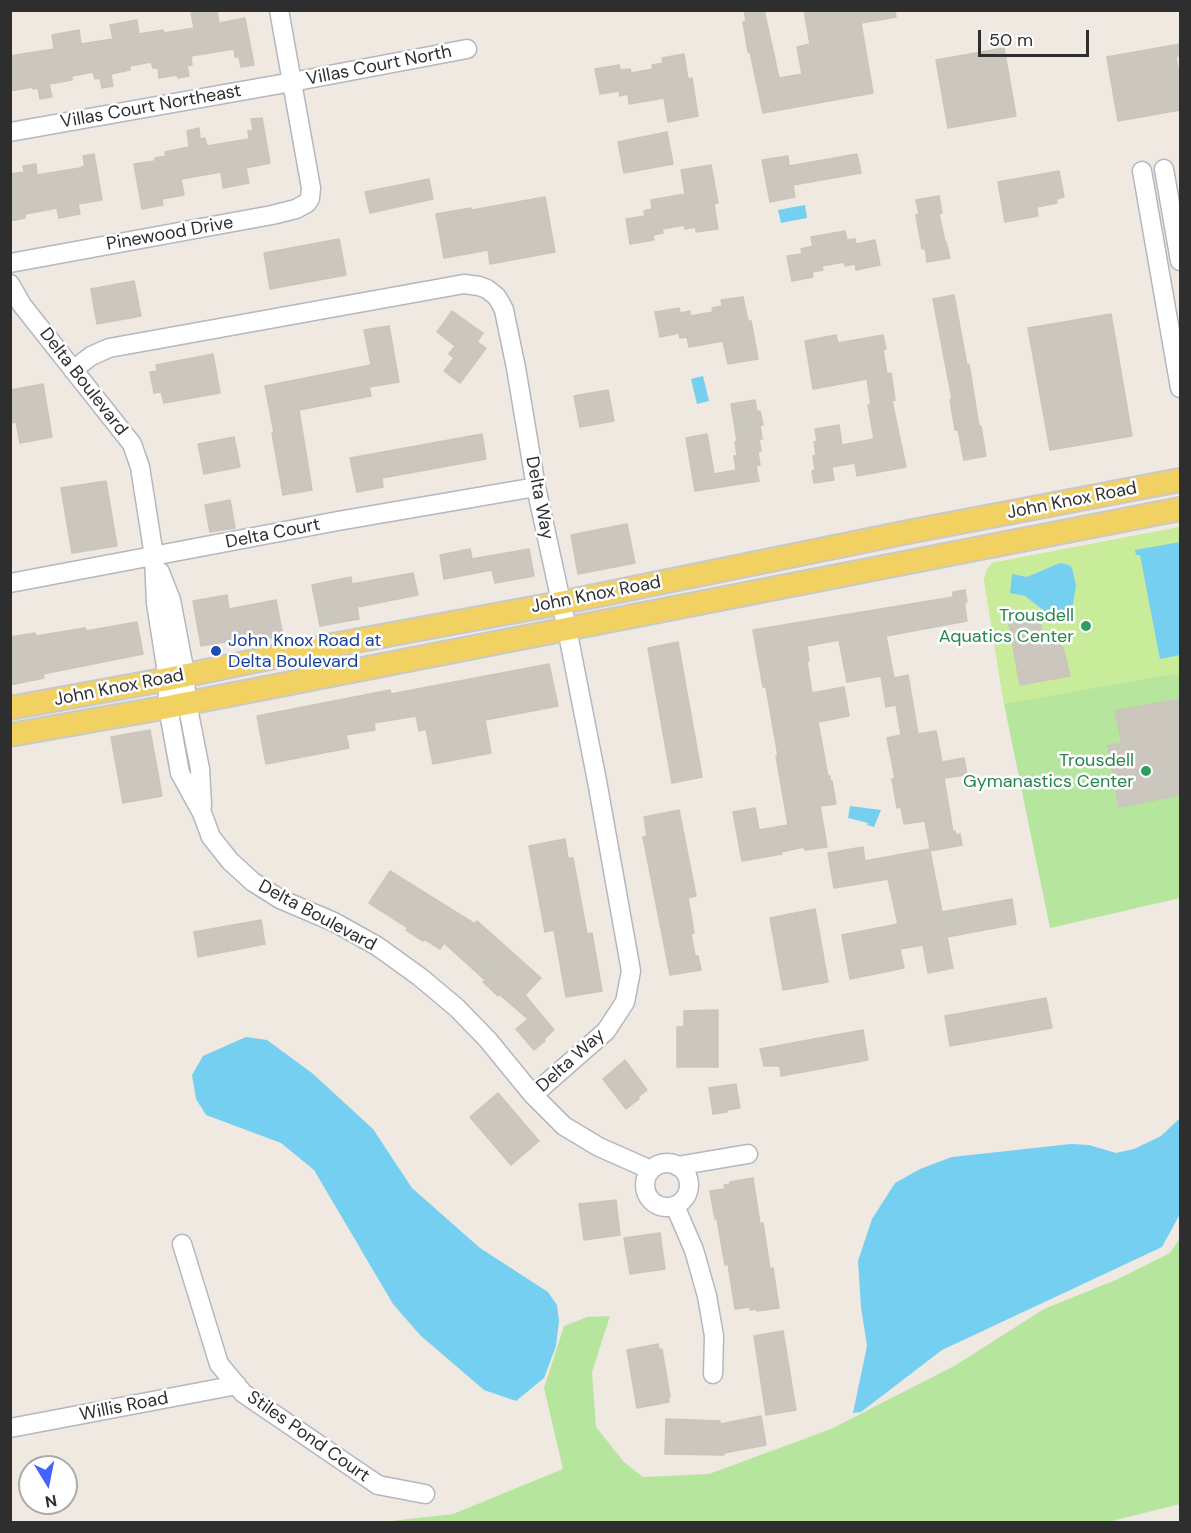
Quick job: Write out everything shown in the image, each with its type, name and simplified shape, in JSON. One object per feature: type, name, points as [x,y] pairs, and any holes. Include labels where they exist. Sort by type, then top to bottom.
[{"type":"main road","name":"John Knox Road","points":[[10,708],[560,603],[1180,480]]},
{"type":"main road","name":"John Knox Road","points":[[10,735],[177,705],[1180,509]]},
{"type":"main road","points":[[952,524],[958,552]]},
{"type":"street","points":[[279,10],[292,82]]},
{"type":"street","name":"Villas Court North","points":[[292,82],[467,49]]},
{"type":"street","name":"Villas Court Northeast","points":[[10,132],[292,82]]},
{"type":"street","name":"Pinewood Drive","points":[[10,263],[272,215],[296,209],[307,203],[310,198],[310,183],[292,82]]},
{"type":"street","points":[[1164,169],[1180,261]]},
{"type":"street","points":[[1142,171],[1180,388]]},
{"type":"street","name":"Delta Boulevard","points":[[10,284],[22,305],[132,444],[140,469],[154,556],[171,600],[180,772],[202,813],[211,837],[230,861],[253,882],[280,899],[334,922],[377,946],[420,977],[457,1008],[488,1040],[533,1095],[564,1126],[599,1147],[651,1170]]},
{"type":"street","name":"Delta Way","points":[[73,370],[91,356],[109,348],[464,284],[479,286],[496,296],[504,310],[516,368],[536,487],[597,781],[631,971],[625,1002],[606,1031],[533,1095]]},
{"type":"street","name":"Delta Court","points":[[10,583],[350,519],[536,487]]},
{"type":"street","points":[[676,1166],[748,1154]]},
{"type":"street","points":[[668,1163],[676,1166],[683,1169],[688,1178],[687,1194],[683,1201],[675,1206],[662,1207],[651,1201],[647,1195],[645,1181],[651,1170],[660,1164],[668,1163]]},
{"type":"street","points":[[675,1206],[694,1250],[707,1296],[714,1336],[713,1374]]},
{"type":"street","name":"Stiles Pond Court","points":[[182,1244],[219,1364],[243,1393],[378,1485],[425,1494]]},
{"type":"street","name":"Willis Road","points":[[10,1428],[237,1385]]},
{"type":"green space","points":[[1180,527],[1180,898],[1050,928],[1004,704],[984,579],[992,563]]},
{"type":"green space","name":"Trousdell Aquatics Center","points":[[1180,527],[1180,673],[1004,704],[984,579],[992,563]]},
{"type":"green space","points":[[1180,1238],[1180,1504],[1108,1522],[382,1522],[453,1514],[563,1469],[544,1388],[564,1326],[587,1317],[610,1316],[592,1372],[596,1427],[624,1462],[643,1477],[709,1474],[831,1429],[956,1365],[1044,1309],[1118,1279],[1170,1253]]},
{"type":"water","points":[[805,205],[807,218],[781,223],[778,210]]},
{"type":"water","points":[[703,376],[709,401],[697,404],[691,379]]},
{"type":"water","points":[[1180,542],[1180,655],[1160,659],[1140,555],[1136,555],[1135,550]]},
{"type":"water","points":[[1060,563],[1072,568],[1076,585],[1071,610],[1063,618],[1056,620],[1025,596],[1010,593],[1012,574],[1027,577]]},
{"type":"water","points":[[850,806],[881,810],[874,827],[867,825],[868,823],[848,818]]},
{"type":"water","points":[[246,1037],[267,1040],[312,1073],[373,1129],[412,1188],[480,1248],[548,1292],[557,1305],[559,1321],[556,1346],[544,1378],[516,1401],[484,1390],[420,1335],[393,1304],[314,1170],[281,1143],[206,1115],[196,1099],[192,1075],[203,1056]]},
{"type":"water","points":[[1180,1118],[1180,1214],[1162,1247],[942,1350],[861,1412],[853,1413],[867,1346],[861,1307],[858,1261],[872,1219],[895,1183],[920,1169],[952,1157],[1071,1144],[1089,1145],[1116,1153],[1134,1149],[1161,1136]]},
{"type":"building","points":[[217,10],[219,23],[245,18],[254,65],[241,67],[239,57],[235,57],[234,49],[191,56],[192,65],[187,66],[189,76],[159,78],[158,68],[153,68],[151,62],[130,66],[130,70],[111,74],[113,86],[102,88],[100,78],[95,79],[93,72],[72,76],[72,80],[49,84],[52,97],[40,99],[38,88],[33,89],[33,87],[10,91],[10,56],[54,49],[52,35],[79,30],[81,44],[113,39],[110,25],[137,20],[139,34],[194,28],[191,12]]},
{"type":"building","points":[[744,10],[764,10],[779,78],[802,74],[797,47],[810,44],[804,10],[895,10],[896,17],[861,23],[873,93],[763,113],[750,52],[748,52],[743,22],[746,21]]},
{"type":"building","points":[[1180,44],[1180,56],[1176,56],[1180,81],[1180,110],[1118,121],[1107,57]]},
{"type":"building","points":[[1004,48],[1016,116],[948,128],[936,60]]},
{"type":"building","points":[[684,54],[688,79],[692,78],[698,116],[668,122],[664,98],[629,104],[628,94],[620,96],[619,91],[600,94],[595,69],[619,65],[620,70],[630,69],[631,73],[653,69],[652,65],[663,63],[662,58]]},
{"type":"building","points":[[262,118],[270,163],[246,168],[249,183],[223,188],[221,172],[181,179],[184,195],[162,199],[163,205],[142,209],[134,164],[155,161],[155,158],[166,156],[165,152],[189,147],[187,131],[199,128],[200,139],[205,138],[207,146],[249,139],[248,131],[253,130],[251,119]]},
{"type":"building","points":[[667,132],[673,164],[624,173],[618,142]]},
{"type":"building","points":[[94,154],[102,200],[78,204],[80,214],[59,218],[57,208],[25,214],[25,218],[10,221],[10,174],[24,172],[23,166],[36,164],[37,175],[80,168],[85,166],[83,156]]},
{"type":"building","points":[[857,154],[861,173],[793,185],[795,197],[770,202],[762,160],[788,156],[789,166]]},
{"type":"building","points":[[711,165],[718,203],[714,204],[718,229],[696,232],[696,227],[685,229],[684,225],[662,229],[663,233],[653,235],[654,240],[630,244],[626,219],[645,216],[644,211],[652,209],[651,200],[685,194],[681,170]]},
{"type":"building","points":[[1059,171],[1064,197],[1056,199],[1057,203],[1037,207],[1038,216],[1005,222],[998,182]]},
{"type":"building","points":[[429,179],[433,199],[370,213],[365,192]]},
{"type":"building","points":[[939,196],[942,213],[939,214],[950,258],[927,262],[925,248],[922,249],[916,215],[919,214],[916,200]]},
{"type":"building","points":[[545,197],[555,252],[490,264],[488,250],[444,258],[436,214]]},
{"type":"building","points":[[845,231],[847,240],[855,239],[856,244],[875,240],[880,265],[856,270],[855,264],[845,266],[844,262],[822,266],[823,270],[812,272],[813,277],[792,281],[787,256],[802,254],[801,249],[813,246],[811,237]]},
{"type":"building","points":[[339,239],[346,275],[270,289],[264,253]]},
{"type":"building","points":[[134,281],[141,316],[97,324],[91,289]]},
{"type":"building","points":[[954,295],[986,456],[964,460],[958,430],[955,430],[950,400],[952,399],[933,299]]},
{"type":"building","points":[[743,297],[748,321],[751,321],[758,359],[728,364],[723,341],[689,347],[687,337],[680,338],[679,333],[660,337],[655,312],[679,308],[680,313],[690,311],[690,316],[713,312],[712,308],[722,306],[721,300]]},
{"type":"building","points":[[452,311],[483,333],[477,342],[486,348],[460,383],[444,371],[454,358],[449,354],[455,346],[437,332]]},
{"type":"building","points":[[1111,314],[1132,436],[1050,450],[1028,328]]},
{"type":"building","points":[[389,326],[399,382],[369,387],[371,396],[299,410],[312,490],[283,495],[265,386],[371,365],[364,330]]},
{"type":"building","points":[[836,335],[838,343],[883,335],[887,374],[891,373],[895,400],[892,401],[906,467],[857,476],[855,463],[832,467],[834,480],[814,483],[813,456],[816,455],[814,442],[817,441],[815,429],[839,425],[842,445],[874,439],[868,405],[871,405],[867,379],[813,389],[805,341]]},
{"type":"building","points":[[213,354],[220,393],[164,403],[161,392],[154,393],[150,372],[157,371],[156,365]]},
{"type":"building","points":[[43,384],[52,437],[20,443],[16,422],[10,423],[10,390]]},
{"type":"building","points":[[608,390],[614,421],[580,427],[574,396]]},
{"type":"building","points":[[755,400],[763,425],[760,425],[762,439],[759,439],[761,451],[758,452],[760,465],[756,466],[759,481],[695,491],[686,438],[707,434],[714,474],[736,470],[734,456],[737,456],[735,442],[737,441],[731,404]]},
{"type":"building","points":[[482,434],[486,459],[382,478],[383,487],[357,492],[350,458]]},
{"type":"building","points":[[234,437],[240,467],[204,474],[198,444]]},
{"type":"building","points":[[106,481],[117,546],[72,553],[61,488]]},
{"type":"building","points":[[230,500],[235,528],[210,532],[205,505]]},
{"type":"building","points":[[627,524],[635,563],[578,574],[571,535]]},
{"type":"building","points":[[470,549],[472,559],[529,549],[534,576],[495,583],[492,570],[444,579],[440,555]]},
{"type":"building","points":[[413,573],[418,595],[357,607],[359,619],[320,626],[312,585],[351,577],[352,584]]},
{"type":"building","points":[[965,590],[967,621],[886,636],[894,678],[908,675],[918,734],[936,731],[942,762],[964,758],[967,775],[944,778],[953,832],[955,831],[956,835],[960,834],[962,845],[930,851],[942,912],[1012,899],[1016,924],[947,937],[953,968],[928,973],[923,945],[900,949],[904,968],[850,979],[842,935],[898,924],[888,879],[834,888],[828,853],[863,847],[865,861],[930,849],[925,821],[904,824],[901,807],[897,808],[892,779],[895,778],[887,738],[901,735],[896,705],[886,707],[881,676],[847,682],[839,640],[807,646],[812,693],[844,687],[849,716],[818,722],[828,777],[830,776],[830,781],[832,781],[836,804],[820,806],[827,847],[805,850],[804,847],[781,852],[782,854],[742,861],[733,812],[755,808],[759,830],[788,825],[766,687],[763,687],[753,630],[953,597],[953,592]]},
{"type":"building","points":[[227,595],[229,609],[276,600],[283,636],[243,643],[242,639],[201,646],[193,601]]},
{"type":"building","points":[[1038,614],[1042,631],[1063,647],[1070,676],[1020,685],[1008,619]]},
{"type":"building","points":[[137,622],[143,654],[43,674],[44,678],[10,685],[10,637],[35,633],[36,636],[85,628],[86,631]]},
{"type":"building","points":[[678,642],[702,777],[672,783],[648,648]]},
{"type":"building","points":[[549,664],[558,706],[485,720],[491,753],[433,764],[426,729],[419,731],[416,716],[374,723],[375,730],[346,735],[349,748],[266,764],[257,716],[390,690],[391,694]]},
{"type":"building","name":"Trousdell Gymanastics Center","points":[[1180,699],[1180,795],[1119,807],[1108,746],[1122,743],[1115,711]]},
{"type":"building","points":[[150,730],[162,796],[123,803],[111,737]]},
{"type":"building","points":[[679,810],[696,896],[688,898],[694,933],[691,934],[695,956],[698,956],[701,970],[670,975],[643,837],[647,836],[644,817]]},
{"type":"building","points":[[565,839],[568,858],[573,858],[587,934],[592,933],[602,991],[566,997],[554,930],[545,932],[529,846]]},
{"type":"building","points":[[390,871],[475,924],[477,921],[541,978],[525,995],[554,1030],[544,1039],[545,1041],[534,1050],[516,1029],[528,1019],[499,994],[498,996],[483,982],[485,980],[444,943],[440,949],[424,939],[423,941],[406,930],[408,928],[369,903]]},
{"type":"building","points":[[815,909],[828,982],[783,990],[770,918]]},
{"type":"building","points":[[261,920],[265,944],[198,957],[194,932]]},
{"type":"building","points":[[1046,998],[1052,1028],[950,1046],[945,1016]]},
{"type":"building","points":[[718,1010],[718,1067],[677,1067],[677,1027],[684,1027],[684,1011]]},
{"type":"building","points":[[863,1030],[868,1060],[781,1076],[780,1066],[764,1066],[760,1049]]},
{"type":"building","points":[[625,1060],[647,1090],[626,1109],[603,1079]]},
{"type":"building","points":[[736,1084],[740,1108],[713,1114],[709,1088]]},
{"type":"building","points":[[498,1093],[539,1141],[511,1165],[470,1117]]},
{"type":"building","points":[[753,1178],[760,1224],[763,1223],[779,1308],[757,1311],[757,1309],[750,1310],[750,1307],[735,1309],[728,1264],[725,1265],[710,1191],[725,1189],[724,1185],[730,1182]]},
{"type":"building","points":[[616,1200],[620,1235],[584,1240],[579,1204]]},
{"type":"building","points":[[660,1233],[665,1269],[630,1274],[624,1238]]},
{"type":"building","points":[[783,1331],[796,1410],[766,1415],[754,1336]]},
{"type":"building","points":[[658,1344],[659,1350],[662,1349],[669,1402],[637,1408],[627,1350]]},
{"type":"building","points":[[761,1416],[766,1445],[724,1453],[724,1455],[665,1454],[666,1419],[720,1421],[720,1424]]},
{"type":"place","name":"Trousdell Aquatics Center","points":[[1086,626]]},
{"type":"place","name":"John Knox Road at Delta Boulevard","points":[[216,651]]},
{"type":"place","name":"Trousdell Gymanastics Center","points":[[1146,771]]}]
